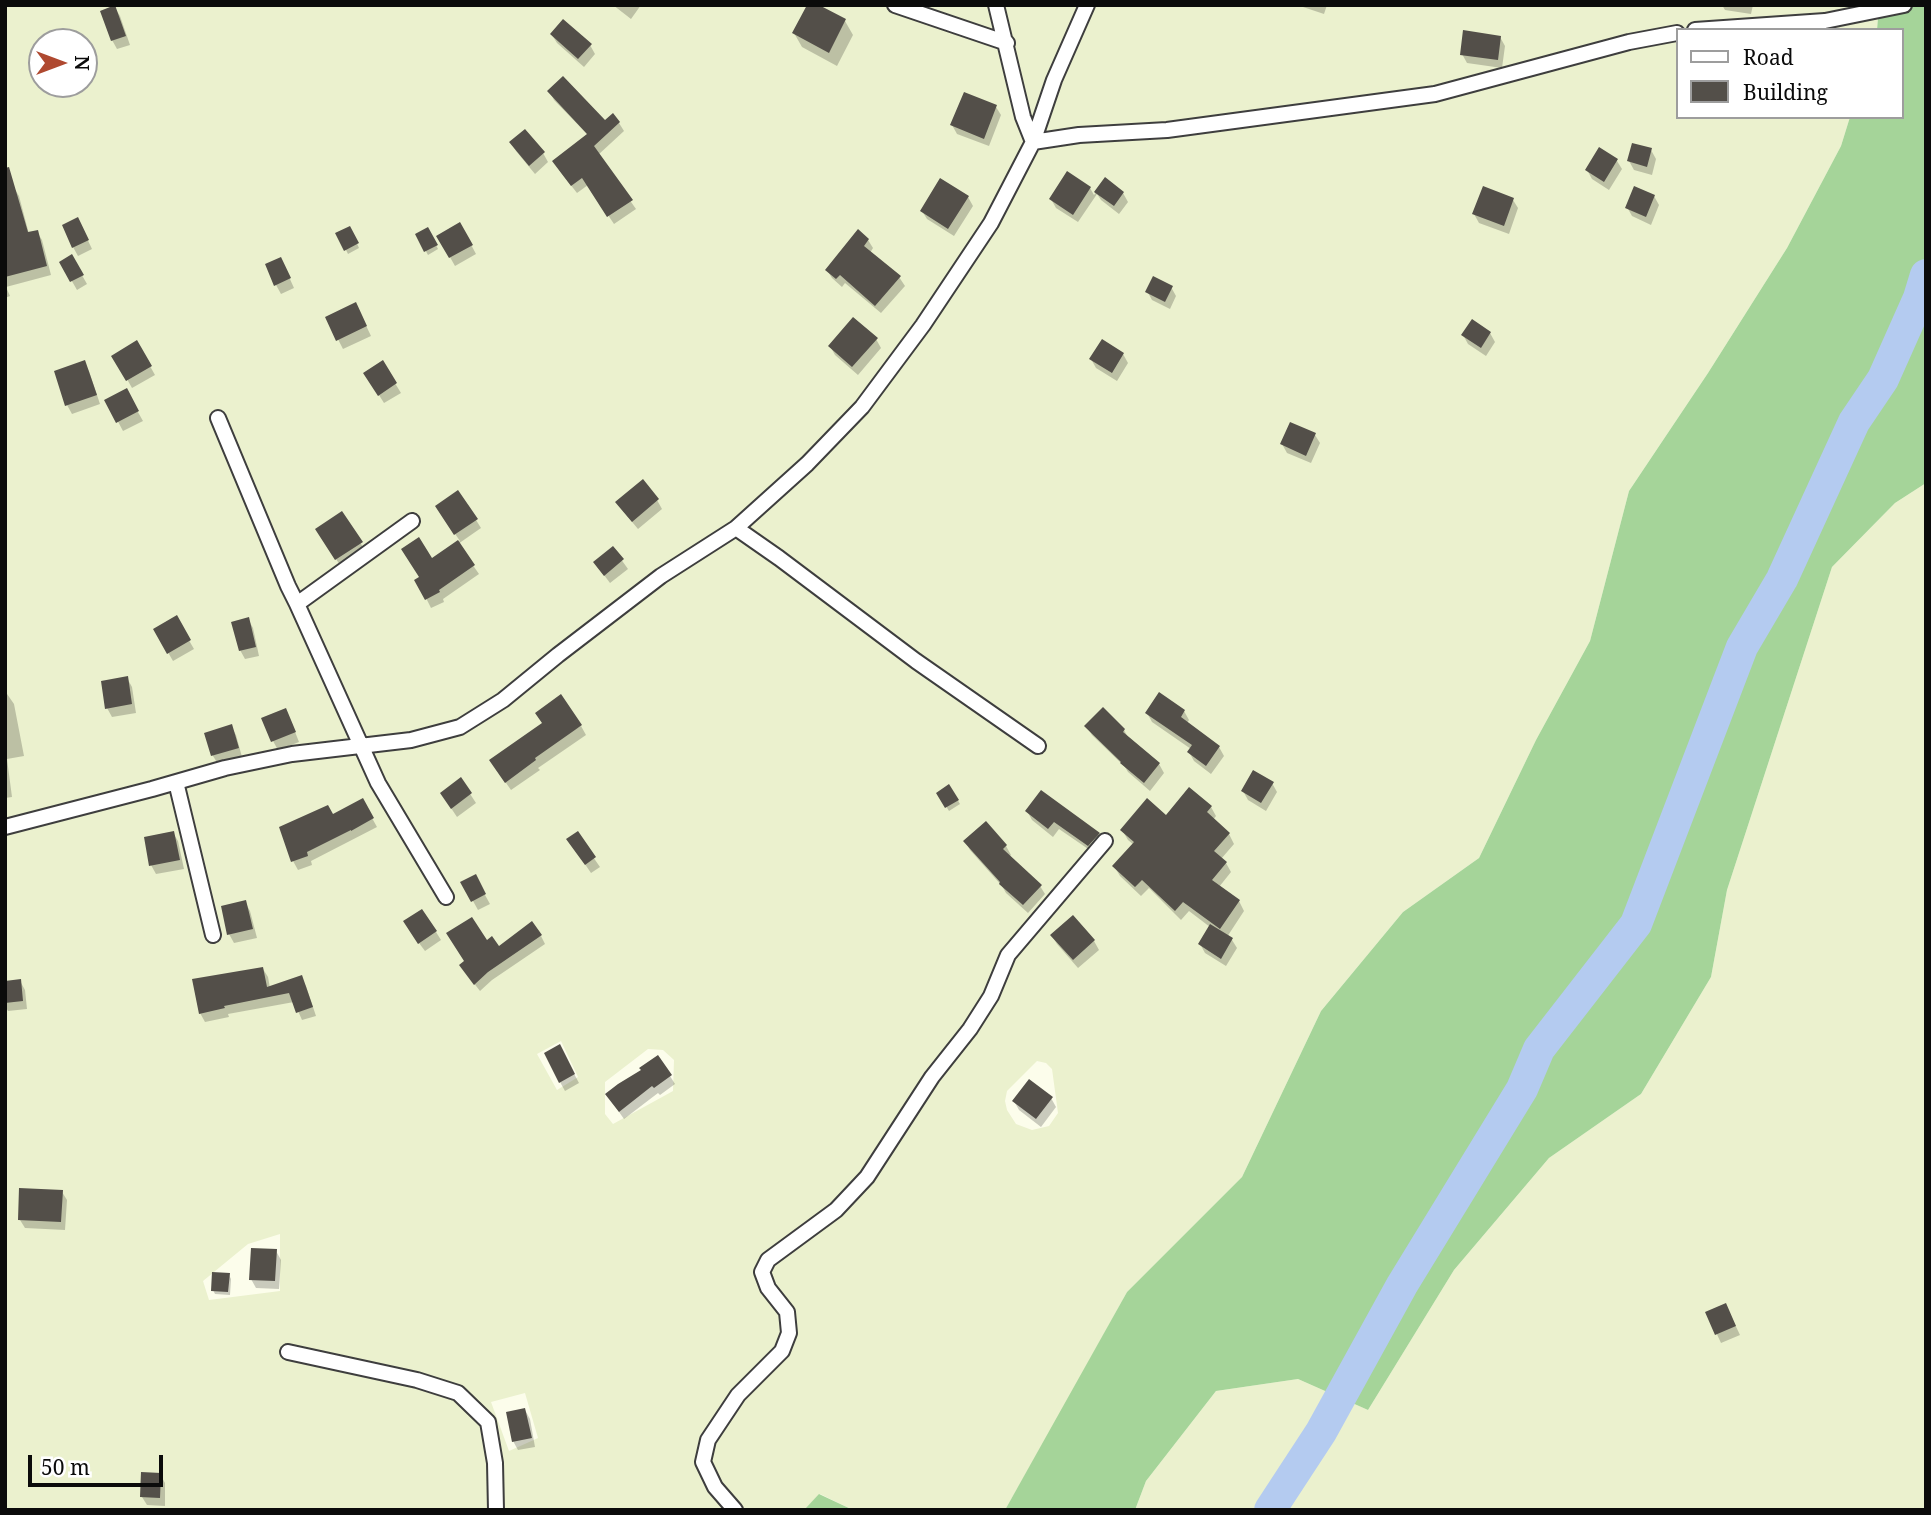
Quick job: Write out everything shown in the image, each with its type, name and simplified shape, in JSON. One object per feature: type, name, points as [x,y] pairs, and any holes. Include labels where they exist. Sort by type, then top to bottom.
[{"type":"street","points":[[895,5],[1007,43]]},
{"type":"street","points":[[996,5],[1023,117],[1033,142]]},
{"type":"street","points":[[5,827],[225,768],[292,754],[411,740],[460,727],[503,700],[661,576],[736,528],[807,464],[862,407],[923,325],[991,223],[1033,142],[1054,80],[1087,5]]},
{"type":"street","points":[[1724,28],[1825,21],[1904,5]]},
{"type":"street","points":[[1033,142],[1079,135],[1167,130],[1436,94],[1629,41],[1675,33]]},
{"type":"street","points":[[218,418],[288,586],[377,783],[446,897]]},
{"type":"street","points":[[297,604],[412,521]]},
{"type":"street","points":[[736,528],[916,661],[1038,746]]},
{"type":"street","points":[[176,782],[213,934]]},
{"type":"street","points":[[735,1510],[715,1487],[703,1462],[708,1440],[738,1395],[782,1351],[789,1332],[787,1312],[768,1288],[762,1272],[768,1260],[835,1210],[867,1177],[932,1076],[970,1029],[990,996],[1008,955],[1105,841]]},
{"type":"street","points":[[288,1352],[417,1380],[458,1393],[488,1422],[495,1464],[496,1510]]},
{"type":"green space","points":[[5,5],[1879,5],[1877,28],[1675,28],[1675,119],[1849,119],[1841,146],[1787,248],[1629,491],[1590,641],[1536,740],[1479,858],[1403,912],[1321,1011],[1242,1177],[1127,1292],[1005,1510],[853,1510],[820,1494],[804,1510],[5,1510]],"holes":[[[561,1041],[578,1077],[557,1090],[537,1054]],[[648,1049],[663,1050],[674,1060],[673,1091],[613,1124],[605,1114],[605,1082]],[[1037,1061],[1046,1063],[1052,1069],[1058,1113],[1049,1126],[1032,1130],[1016,1124],[1007,1110],[1007,1091]],[[280,1234],[280,1291],[209,1300],[203,1281],[248,1244]],[[525,1393],[538,1438],[509,1451],[491,1402]]]},
{"type":"green space","points":[[1879,5],[1926,5],[1926,483],[1895,503],[1832,567],[1727,890],[1711,977],[1641,1094],[1549,1158],[1454,1270],[1368,1410],[1298,1379],[1216,1391],[1146,1481],[1135,1510],[1005,1510],[1127,1292],[1242,1177],[1321,1011],[1403,912],[1479,858],[1536,740],[1590,641],[1629,491],[1787,248],[1841,146],[1849,119],[1903,119],[1903,28],[1877,28]]},
{"type":"green space","points":[[1926,483],[1926,1510],[1135,1510],[1146,1481],[1216,1391],[1298,1379],[1368,1410],[1454,1270],[1549,1158],[1641,1094],[1711,977],[1727,890],[1832,567],[1895,503]]},
{"type":"green space","points":[[819,1494],[853,1510],[804,1510]]},
{"type":"building","points":[[115,5],[126,36],[111,41],[100,11]]},
{"type":"building","points":[[807,5],[819,5],[846,19],[829,53],[792,33]]},
{"type":"building","points":[[563,19],[592,44],[578,59],[550,34]]},
{"type":"building","points":[[1463,30],[1501,36],[1498,60],[1460,55]]},
{"type":"building","points":[[563,76],[605,120],[613,113],[620,122],[594,146],[633,200],[607,217],[582,178],[571,186],[552,161],[587,134],[547,91]]},
{"type":"building","points":[[964,92],[997,105],[984,139],[950,125]]},
{"type":"building","points":[[525,129],[545,152],[529,166],[509,142]]},
{"type":"building","points":[[1632,143],[1652,148],[1647,167],[1627,161]]},
{"type":"building","points":[[1599,147],[1618,159],[1604,182],[1585,170]]},
{"type":"building","points":[[9,167],[28,232],[38,230],[47,266],[5,277],[5,168]]},
{"type":"building","points":[[1067,171],[1091,187],[1073,215],[1049,199]]},
{"type":"building","points":[[1105,177],[1124,192],[1114,206],[1094,192]]},
{"type":"building","points":[[940,178],[969,196],[948,229],[920,211]]},
{"type":"building","points":[[1483,186],[1514,198],[1504,226],[1472,214]]},
{"type":"building","points":[[1634,186],[1655,195],[1646,217],[1625,208]]},
{"type":"building","points":[[78,217],[89,240],[72,248],[62,225]]},
{"type":"building","points":[[460,222],[473,245],[449,258],[436,236]]},
{"type":"building","points":[[350,226],[359,243],[344,251],[335,233]]},
{"type":"building","points":[[428,227],[438,245],[424,252],[415,234]]},
{"type":"building","points":[[858,229],[869,239],[864,246],[901,276],[875,306],[840,275],[836,279],[825,270]]},
{"type":"building","points":[[72,254],[84,275],[70,282],[59,262]]},
{"type":"building","points":[[281,257],[291,278],[274,286],[265,264]]},
{"type":"building","points":[[1153,276],[1173,286],[1165,302],[1145,292]]},
{"type":"building","points":[[356,302],[367,326],[336,341],[325,317]]},
{"type":"building","points":[[853,317],[878,338],[852,367],[828,346]]},
{"type":"building","points":[[1472,319],[1491,332],[1481,348],[1461,335]]},
{"type":"building","points":[[1102,339],[1124,353],[1112,373],[1089,359]]},
{"type":"building","points":[[137,340],[152,366],[126,381],[111,356]]},
{"type":"building","points":[[85,360],[97,395],[65,406],[54,371]]},
{"type":"building","points":[[383,360],[397,383],[378,396],[363,373]]},
{"type":"building","points":[[127,388],[139,411],[116,423],[104,400]]},
{"type":"building","points":[[1290,422],[1316,433],[1306,456],[1280,444]]},
{"type":"building","points":[[643,479],[659,499],[632,522],[615,502]]},
{"type":"building","points":[[458,490],[478,519],[454,535],[435,506]]},
{"type":"building","points":[[342,511],[363,542],[335,560],[315,529]]},
{"type":"building","points":[[419,537],[432,558],[458,540],[475,565],[425,600],[414,580],[419,577],[401,549]]},
{"type":"building","points":[[613,546],[624,559],[604,576],[593,562]]},
{"type":"building","points":[[177,615],[191,640],[167,654],[153,629]]},
{"type":"building","points":[[249,617],[256,647],[239,651],[231,622]]},
{"type":"building","points":[[128,676],[132,704],[105,709],[101,681]]},
{"type":"building","points":[[1159,692],[1185,710],[1181,717],[1220,746],[1206,766],[1187,752],[1192,745],[1145,713]]},
{"type":"building","points":[[561,694],[582,725],[505,783],[489,760],[542,723],[535,713]]},
{"type":"building","points":[[1103,707],[1125,729],[1123,732],[1160,763],[1144,783],[1084,726]]},
{"type":"building","points":[[286,708],[296,732],[271,742],[261,718]]},
{"type":"building","points":[[232,724],[239,748],[211,756],[204,733]]},
{"type":"building","points":[[1253,770],[1274,782],[1261,803],[1241,791]]},
{"type":"building","points":[[461,777],[472,793],[451,809],[440,793]]},
{"type":"building","points":[[949,784],[959,800],[945,808],[936,793]]},
{"type":"building","points":[[1189,787],[1212,806],[1207,812],[1230,833],[1214,851],[1227,862],[1212,880],[1240,900],[1220,929],[1183,902],[1175,911],[1142,880],[1135,887],[1112,866],[1134,842],[1120,830],[1147,798],[1166,815]]},
{"type":"building","points":[[1041,790],[1100,833],[1088,846],[1054,822],[1048,829],[1025,811]]},
{"type":"building","points":[[363,798],[374,818],[307,852],[308,856],[291,862],[279,827],[328,805],[333,814]]},
{"type":"building","points":[[986,821],[1007,845],[1003,849],[1042,885],[1023,905],[999,884],[963,841]]},
{"type":"building","points":[[174,831],[180,860],[149,866],[144,837]]},
{"type":"building","points":[[578,831],[596,857],[585,865],[566,839]]},
{"type":"building","points":[[476,874],[486,894],[471,902],[460,882]]},
{"type":"building","points":[[246,900],[253,929],[227,935],[221,906]]},
{"type":"building","points":[[422,909],[437,931],[418,944],[403,921]]},
{"type":"building","points":[[1073,915],[1095,940],[1073,960],[1050,935]]},
{"type":"building","points":[[472,917],[487,940],[492,936],[499,946],[532,921],[542,935],[488,972],[474,985],[459,965],[464,961],[446,933]]},
{"type":"building","points":[[1210,924],[1233,938],[1221,959],[1198,944]]},
{"type":"building","points":[[263,967],[267,987],[302,975],[313,1007],[296,1013],[289,993],[224,1006],[225,1008],[199,1014],[192,979]]},
{"type":"building","points":[[21,979],[23,1001],[5,1003],[5,981]]},
{"type":"building","points":[[560,1044],[575,1074],[559,1083],[544,1053]]},
{"type":"building","points":[[658,1055],[672,1075],[654,1088],[652,1086],[619,1112],[605,1094]]},
{"type":"building","points":[[1029,1079],[1053,1097],[1036,1119],[1012,1101]]},
{"type":"building","points":[[19,1188],[63,1190],[61,1222],[18,1220]]},
{"type":"building","points":[[251,1248],[277,1249],[275,1281],[249,1280]]},
{"type":"building","points":[[212,1272],[230,1273],[228,1292],[211,1291]]},
{"type":"building","points":[[1726,1303],[1736,1326],[1715,1335],[1705,1312]]},
{"type":"building","points":[[525,1408],[532,1438],[512,1442],[506,1412]]},
{"type":"building","points":[[141,1472],[161,1473],[160,1498],[140,1497]]},
{"type":"waterway","points":[[1270,1510],[1321,1432],[1402,1285],[1522,1089],[1539,1049],[1636,924],[1742,647],[1782,579],[1854,422],[1883,379],[1919,298],[1926,275]]}]
